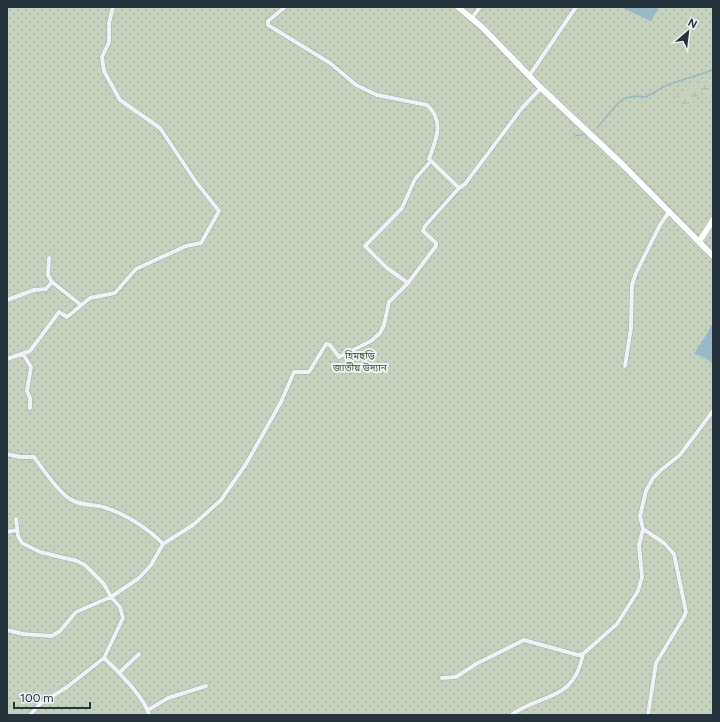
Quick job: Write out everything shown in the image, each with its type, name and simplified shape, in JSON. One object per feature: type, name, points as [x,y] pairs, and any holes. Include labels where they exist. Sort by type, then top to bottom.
[{"type":"main road","points":[[458,7],[472,18],[541,88],[622,164],[713,256]]},
{"type":"main road","points":[[699,242],[713,220]]},
{"type":"street","points":[[7,359],[30,351],[59,312],[67,317],[90,298],[115,293],[136,268],[186,246],[201,243],[219,211],[196,182],[160,128],[120,100],[104,71],[102,56],[109,42],[109,23],[113,7]]},
{"type":"street","points":[[284,7],[268,21],[268,25],[330,62],[356,85],[377,95],[427,105],[433,110],[439,132],[429,159],[430,162],[415,179],[402,208],[365,246],[387,268],[408,283]]},
{"type":"street","points":[[472,18],[480,7]]},
{"type":"street","points":[[529,76],[576,7]]},
{"type":"street","points":[[7,630],[24,634],[52,636],[60,631],[76,612],[111,597],[139,578],[151,565],[163,544],[193,525],[221,500],[246,464],[281,402],[294,372],[308,372],[326,344],[330,345],[339,356],[371,341],[382,329],[389,302],[408,283],[436,246],[436,243],[423,231],[425,226],[459,188],[465,184],[522,108],[541,88]]},
{"type":"street","points":[[430,162],[459,188]]},
{"type":"street","points":[[625,366],[631,328],[632,285],[636,273],[660,225],[669,212]]},
{"type":"street","points":[[49,258],[48,275],[52,282],[81,305]]},
{"type":"street","points":[[7,300],[34,290],[46,289],[52,282]]},
{"type":"street","points":[[23,354],[31,367],[27,391],[30,398],[30,408]]},
{"type":"street","points":[[442,678],[456,677],[476,664],[524,640],[578,655],[583,654],[617,624],[638,590],[642,577],[639,545],[642,529],[640,516],[641,508],[653,478],[680,455],[713,410]]},
{"type":"street","points":[[7,454],[20,457],[34,457],[49,478],[70,499],[80,504],[101,506],[113,510],[155,536],[163,544]]},
{"type":"street","points":[[16,519],[20,540],[28,547],[50,555],[77,561],[85,565],[104,584],[111,597],[120,608],[123,618],[104,658],[67,687],[40,704],[30,715]]},
{"type":"street","points":[[642,529],[673,550],[686,612],[656,663],[648,715]]},
{"type":"street","points":[[7,532],[17,530]]},
{"type":"street","points":[[119,673],[139,654]]},
{"type":"street","points":[[511,715],[519,709],[539,702],[553,694],[560,693],[572,683],[580,668],[583,654]]},
{"type":"street","points":[[104,658],[119,673],[149,713],[168,698],[206,686]]},
{"type":"green space","name":"হিমছড়ি জাতীয় উদ্যান","points":[[7,7],[713,7],[713,715],[7,715]]},
{"type":"green space","points":[[703,80],[713,88],[713,101],[702,92],[688,108],[675,97]]},
{"type":"water","points":[[621,7],[656,7],[658,9],[651,21]]},
{"type":"water","points":[[713,324],[713,364],[704,357],[694,354]]},
{"type":"waterway","points":[[597,128],[618,103],[625,98],[636,96],[646,97],[667,85],[713,70]]},
{"type":"waterway","points":[[575,136],[587,134]]}]
